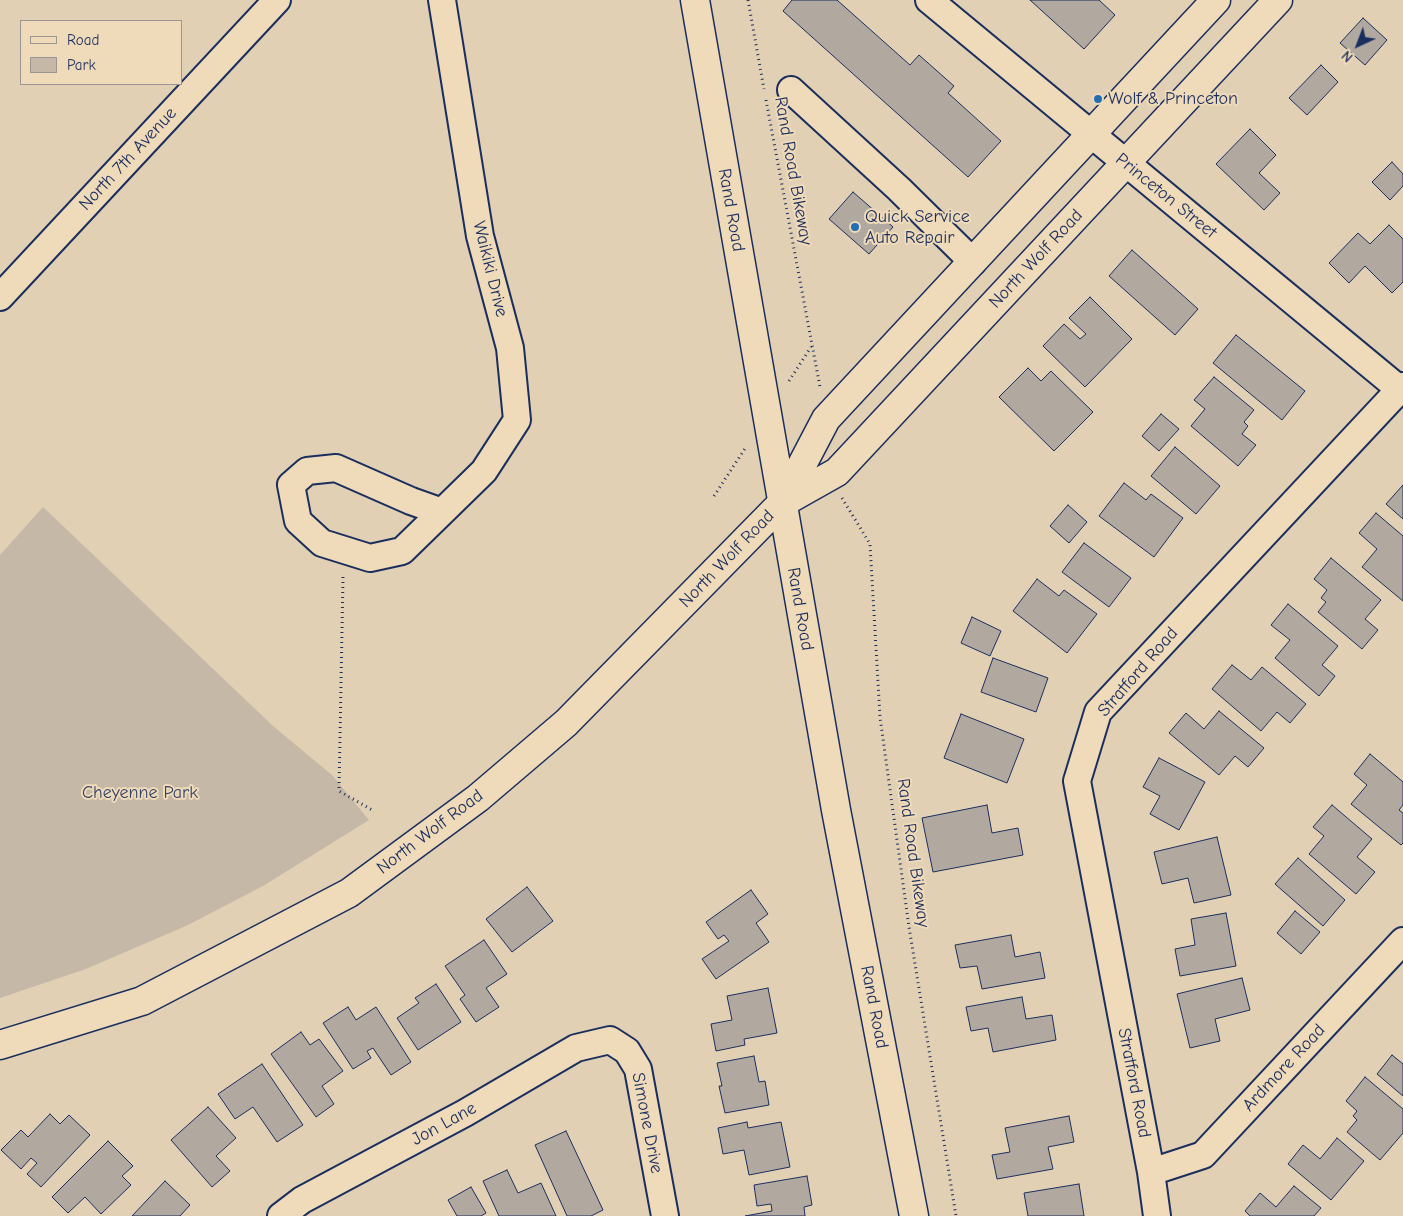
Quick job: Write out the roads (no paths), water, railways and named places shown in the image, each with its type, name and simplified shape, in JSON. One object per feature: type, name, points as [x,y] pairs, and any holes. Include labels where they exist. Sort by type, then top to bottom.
[{"type":"main road","name":"Rand Road","points":[[695,0],[838,820],[914,1216]]},
{"type":"main road","name":"North Wolf Road","points":[[0,1045],[142,1001],[349,893],[478,798],[566,723],[782,502],[826,419],[1216,0]]},
{"type":"main road","name":"North Wolf Road","points":[[782,502],[837,472],[1278,0]]},
{"type":"street","name":"North 7th Avenue","points":[[0,297],[277,0]]},
{"type":"street","name":"Waikiki Drive","points":[[442,0],[480,236],[510,348],[517,420],[484,470],[442,512],[402,551],[370,558],[322,543],[298,520],[291,485],[308,471],[336,468],[411,502],[442,512]]},
{"type":"street","name":"Princeton Street","points":[[929,0],[1090,135],[1402,389]]},
{"type":"street","points":[[791,90],[899,189],[973,262]]},
{"type":"street","name":"Stratford Road","points":[[1157,1216],[1151,1172],[1078,781],[1098,712],[1402,389]]},
{"type":"street","name":"Ardmore Road","points":[[1151,1172],[1203,1155],[1403,941]]},
{"type":"street","name":"Jon Lane","points":[[281,1216],[302,1200],[465,1113],[576,1048],[610,1040]]},
{"type":"street","name":"Simone Drive","points":[[610,1040],[627,1052],[638,1069],[665,1216]]},
{"type":"place","name":"Wolf & Princeton","points":[[1098,99]]},
{"type":"place","name":"Quick Service Auto Repair","points":[[855,227]]},
{"type":"park label","name":"Cheyenne Park","points":[[140,793]]}]
